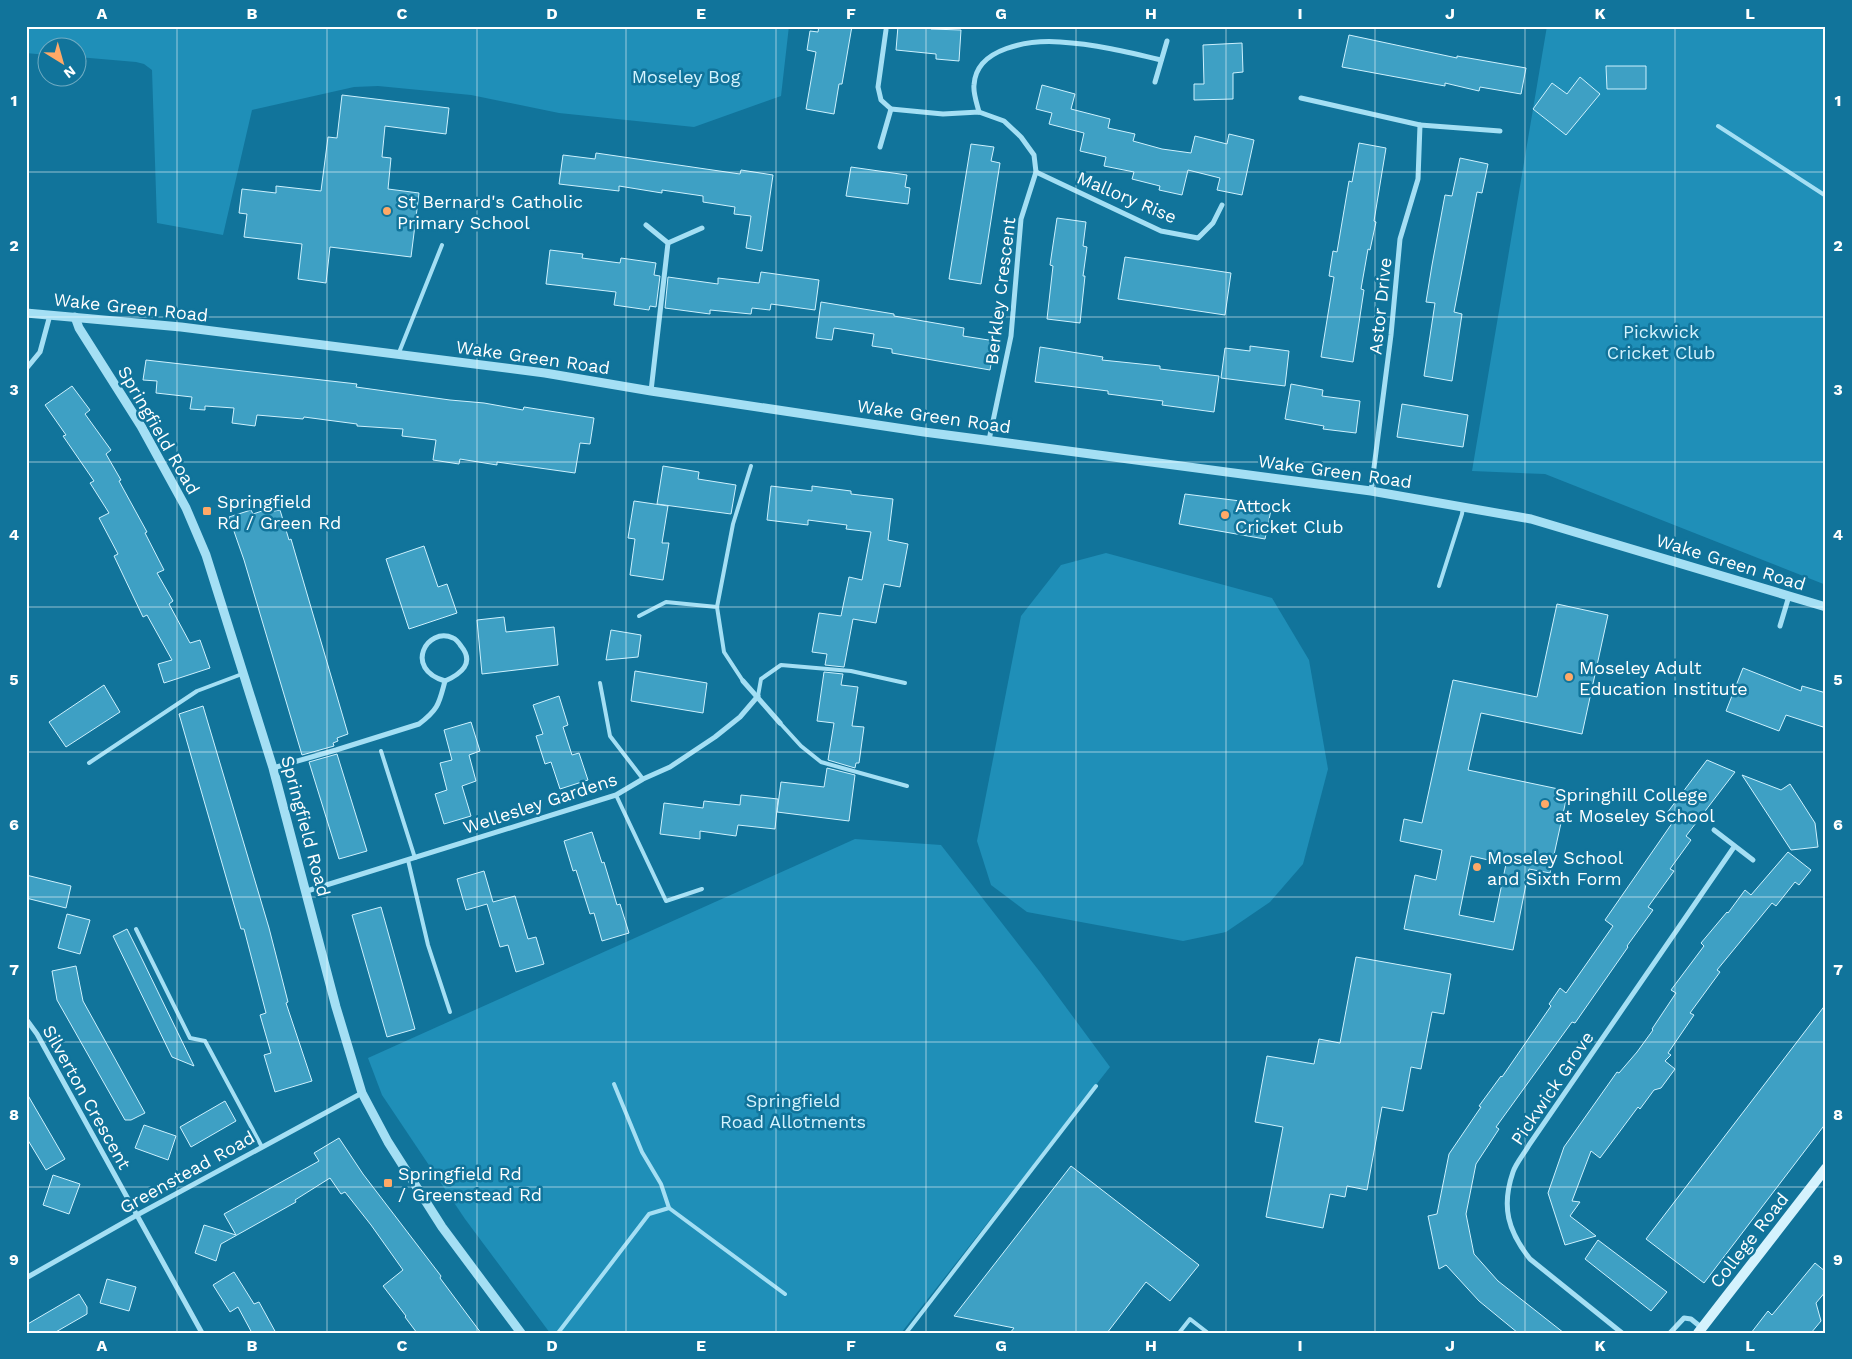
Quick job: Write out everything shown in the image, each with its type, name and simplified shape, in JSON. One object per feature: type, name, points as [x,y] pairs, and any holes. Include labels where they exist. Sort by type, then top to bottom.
[{"type":"main road","name":"College Road","points":[[1700,1330],[1826,1168]]},
{"type":"street","points":[[886,30],[878,87],[881,100],[891,109],[943,114],[978,112],[1004,121],[1021,137],[1034,154],[1036,172]]},
{"type":"street","points":[[1156,82],[1167,41]]},
{"type":"street","points":[[978,112],[974,85],[978,71],[985,60],[998,51],[1019,44],[1059,42],[1116,50],[1161,60]]},
{"type":"street","points":[[1301,98],[1420,125],[1500,131]]},
{"type":"street","points":[[880,147],[891,109]]},
{"type":"street","name":"Astor Drive","points":[[1371,491],[1390,344],[1400,239],[1418,179],[1420,125]]},
{"type":"street","name":"Mallory Rise","points":[[1036,172],[1161,231],[1198,238],[1213,223],[1222,205]]},
{"type":"street","name":"Berkley Crescent","points":[[989,440],[1012,336],[1021,219],[1036,172]]},
{"type":"street","points":[[646,225],[668,243]]},
{"type":"street","points":[[668,243],[702,228]]},
{"type":"street","points":[[651,391],[668,243]]},
{"type":"street","name":"Wake Green Road","points":[[26,313],[181,327],[545,373],[914,431],[1371,491],[1531,520],[1826,607]]},
{"type":"street","points":[[26,369],[40,352],[50,315]]},
{"type":"street","name":"Springfield Road","points":[[75,317],[79,328],[141,426],[186,508],[206,555],[273,768],[307,891],[336,1007],[362,1093],[388,1142],[442,1227],[521,1333]]},
{"type":"street","points":[[1780,626],[1789,596]]},
{"type":"street","points":[[273,768],[419,724],[434,712],[445,681],[457,676],[467,660],[464,649],[459,643],[454,638],[443,636],[429,643],[422,652],[422,664],[429,674],[445,681]]},
{"type":"street","points":[[743,681],[780,722]]},
{"type":"street","name":"Wellesley Gardens","points":[[307,891],[616,795],[643,779],[670,767],[715,737],[740,717],[758,696]]},
{"type":"street","points":[[1714,830],[1753,860]]},
{"type":"street","name":"Pickwick Grove","points":[[1622,1333],[1530,1259],[1520,1246],[1511,1230],[1507,1215],[1513,1172],[1534,1137],[1734,847]]},
{"type":"street","name":"Silverton Crescent","points":[[26,1019],[37,1034],[202,1333]]},
{"type":"street","name":"Greenstead Road","points":[[26,1278],[137,1215],[362,1093]]},
{"type":"street","points":[[1670,1333],[1684,1318],[1690,1319],[1700,1330]]},
{"type":"lane","points":[[1718,126],[1826,196]]},
{"type":"lane","points":[[398,354],[442,245]]},
{"type":"lane","points":[[743,681],[724,652],[717,606],[733,524],[751,466]]},
{"type":"lane","points":[[1439,586],[1463,507]]},
{"type":"lane","points":[[639,616],[666,602],[717,606]]},
{"type":"lane","points":[[758,696],[761,679],[781,665],[851,671],[905,683]]},
{"type":"lane","points":[[89,763],[197,691],[244,673]]},
{"type":"lane","points":[[600,683],[610,736],[643,779]]},
{"type":"lane","points":[[780,722],[801,746],[821,762],[907,786]]},
{"type":"lane","points":[[380,751],[415,858]]},
{"type":"lane","points":[[616,795],[666,901],[702,889]]},
{"type":"lane","points":[[408,860],[428,945],[450,1012]]},
{"type":"lane","points":[[136,929],[190,1038],[205,1041],[262,1147]]},
{"type":"lane","points":[[614,1084],[642,1152],[661,1184],[669,1208],[785,1294]]},
{"type":"lane","points":[[906,1333],[1096,1086]]},
{"type":"lane","points":[[558,1333],[649,1214],[669,1208]]},
{"type":"lane","points":[[1180,1333],[1190,1319],[1208,1333]]},
{"type":"green space","name":"Moseley Bog","points":[[26,26],[789,26],[781,96],[694,127],[559,113],[471,95],[378,86],[354,87],[252,110],[223,235],[157,223],[152,70],[144,64],[136,62],[88,58],[88,38],[38,38],[38,54],[26,53]]},
{"type":"green space","name":"Pickwick Cricket Club","points":[[1547,26],[1826,26],[1826,585],[1545,474],[1472,471]]},
{"type":"green space","points":[[1106,553],[1272,598],[1309,660],[1328,769],[1303,864],[1270,902],[1226,932],[1183,941],[1027,912],[991,885],[977,841],[1021,616],[1061,565]]},
{"type":"green space","name":"Springfield Road Allotments","points":[[855,839],[941,845],[1040,972],[1110,1067],[901,1333],[550,1333],[465,1219],[382,1095],[368,1058]]},
{"type":"building","points":[[819,26],[852,26],[842,84],[839,84],[834,114],[806,109],[816,52],[807,50],[810,31],[818,32]]},
{"type":"building","points":[[898,26],[931,26],[931,29],[961,30],[959,61],[936,59],[936,54],[896,50]]},
{"type":"building","points":[[1349,35],[1457,58],[1457,56],[1526,68],[1521,94],[1480,87],[1479,91],[1445,83],[1445,86],[1342,67]]},
{"type":"building","points":[[1242,43],[1243,72],[1233,73],[1233,99],[1194,100],[1194,84],[1204,84],[1203,45]]},
{"type":"building","points":[[1606,66],[1646,66],[1646,89],[1607,89]]},
{"type":"building","points":[[1580,77],[1600,94],[1566,135],[1533,109],[1552,83],[1567,94]]},
{"type":"building","points":[[1042,85],[1075,94],[1071,109],[1110,119],[1108,128],[1135,134],[1133,141],[1162,149],[1191,153],[1195,136],[1227,144],[1229,134],[1254,140],[1242,195],[1217,190],[1220,178],[1188,170],[1182,195],[1159,190],[1160,186],[1132,179],[1134,172],[1104,166],[1106,157],[1080,151],[1084,133],[1049,124],[1052,113],[1036,109]]},
{"type":"building","points":[[342,95],[449,108],[446,134],[385,126],[382,157],[391,158],[388,189],[419,193],[411,257],[330,247],[326,283],[298,279],[302,244],[244,237],[247,214],[239,213],[242,189],[276,193],[276,186],[321,191],[328,137],[337,138]]},
{"type":"building","points":[[1359,143],[1386,148],[1374,221],[1376,222],[1370,250],[1368,249],[1361,289],[1364,290],[1353,362],[1321,357],[1334,277],[1329,276],[1333,251],[1337,252],[1349,181],[1352,182]]},
{"type":"building","points":[[971,144],[994,147],[991,161],[1000,163],[981,284],[949,279]]},
{"type":"building","points":[[596,153],[740,174],[741,170],[773,175],[762,251],[746,248],[751,216],[734,214],[735,207],[703,202],[703,196],[662,190],[662,193],[619,186],[619,191],[559,184],[563,155],[595,159]]},
{"type":"building","points":[[1460,158],[1488,164],[1482,193],[1477,192],[1454,312],[1462,314],[1452,381],[1424,376],[1435,303],[1426,302],[1445,195],[1452,196]]},
{"type":"building","points":[[851,167],[907,175],[905,187],[910,188],[908,204],[846,196]]},
{"type":"building","points":[[1057,218],[1086,222],[1083,246],[1087,247],[1080,323],[1047,319],[1053,266],[1050,265]]},
{"type":"building","points":[[550,250],[583,254],[582,258],[620,263],[621,258],[656,263],[654,275],[660,276],[656,307],[650,306],[649,310],[614,305],[616,292],[546,284]]},
{"type":"building","points":[[1125,257],[1231,273],[1225,315],[1118,299]]},
{"type":"building","points":[[761,272],[819,280],[815,310],[771,304],[770,310],[752,308],[751,314],[710,310],[710,314],[665,308],[668,277],[718,284],[718,278],[759,283]]},
{"type":"building","points":[[821,302],[964,328],[963,336],[995,341],[990,370],[892,353],[892,349],[872,346],[874,334],[834,328],[832,340],[816,338]]},
{"type":"building","points":[[1250,346],[1289,351],[1285,386],[1221,378],[1225,348],[1250,351]]},
{"type":"building","points":[[1040,347],[1103,357],[1102,360],[1160,366],[1160,369],[1219,376],[1214,412],[1162,405],[1163,401],[1108,394],[1108,391],[1035,382]]},
{"type":"building","points":[[146,360],[357,384],[356,387],[484,403],[523,410],[524,407],[594,418],[590,444],[580,443],[575,473],[497,462],[497,465],[460,459],[459,464],[433,460],[436,440],[402,436],[403,429],[357,426],[357,424],[304,417],[303,419],[257,415],[255,426],[232,423],[234,408],[205,406],[205,410],[190,409],[192,397],[156,393],[157,381],[143,380]]},
{"type":"building","points":[[1291,384],[1323,390],[1322,396],[1360,401],[1356,433],[1323,429],[1324,426],[1285,419]]},
{"type":"building","points":[[72,386],[90,410],[85,414],[111,450],[106,454],[147,532],[145,533],[164,570],[157,573],[173,601],[169,604],[190,643],[200,640],[210,668],[164,683],[158,664],[172,660],[147,615],[143,617],[114,556],[118,554],[99,518],[109,513],[90,483],[94,481],[63,436],[66,435],[45,405]]},
{"type":"building","points":[[1402,404],[1468,415],[1463,447],[1397,437]]},
{"type":"building","points":[[663,466],[699,472],[698,479],[736,485],[731,514],[657,504]]},
{"type":"building","points":[[771,486],[812,491],[812,486],[851,491],[851,494],[893,499],[888,540],[908,544],[900,587],[884,584],[876,623],[853,619],[844,667],[825,665],[827,654],[812,652],[819,613],[841,616],[849,577],[862,580],[871,532],[846,529],[847,525],[808,520],[808,525],[767,520]]},
{"type":"building","name":"Attock Cricket Club","points":[[1185,494],[1272,505],[1265,539],[1179,524]]},
{"type":"building","points":[[634,501],[668,506],[662,543],[669,543],[663,580],[630,575],[635,539],[628,538]]},
{"type":"building","points":[[268,509],[269,512],[280,510],[289,540],[291,539],[348,734],[337,738],[338,741],[333,743],[334,746],[302,755],[244,560],[229,517],[251,510],[253,514]]},
{"type":"building","points":[[424,546],[438,587],[447,584],[457,613],[409,629],[386,559]]},
{"type":"building","points":[[1557,604],[1608,615],[1582,734],[1481,713],[1468,770],[1568,791],[1550,873],[1529,869],[1513,950],[1404,929],[1415,875],[1436,880],[1442,850],[1400,841],[1404,819],[1422,823],[1453,680],[1537,697]],"holes":[[[1471,856],[1506,864],[1494,922],[1459,915]]]},
{"type":"building","points":[[504,617],[506,632],[554,627],[558,665],[482,674],[477,620]]},
{"type":"building","points":[[611,630],[641,635],[638,657],[606,660]]},
{"type":"building","points":[[1743,668],[1801,691],[1802,686],[1826,693],[1826,717],[1823,727],[1786,715],[1779,731],[1726,711]]},
{"type":"building","points":[[635,671],[707,683],[703,713],[631,701]]},
{"type":"building","points":[[824,672],[843,674],[841,685],[858,687],[852,726],[864,727],[859,763],[856,763],[855,768],[828,760],[834,723],[817,721]]},
{"type":"building","points":[[104,685],[120,712],[66,747],[49,722]]},
{"type":"building","points":[[559,696],[568,725],[563,727],[572,755],[579,753],[588,780],[560,789],[551,762],[545,764],[536,736],[543,734],[533,705]]},
{"type":"building","points":[[203,706],[269,928],[288,1002],[286,1003],[312,1081],[275,1092],[264,1055],[271,1053],[260,1015],[266,1013],[244,929],[241,929],[179,714]]},
{"type":"building","points":[[471,722],[480,751],[469,755],[476,781],[462,786],[471,816],[444,824],[435,794],[447,790],[440,763],[452,760],[444,730]]},
{"type":"building","points":[[337,754],[367,851],[339,859],[309,762]]},
{"type":"building","points":[[1707,760],[1735,772],[1686,836],[1691,840],[1670,869],[1674,871],[1648,907],[1653,910],[1575,1023],[1572,1022],[1496,1127],[1499,1129],[1476,1164],[1466,1214],[1474,1254],[1498,1281],[1564,1333],[1518,1333],[1479,1301],[1446,1265],[1439,1269],[1428,1216],[1437,1214],[1449,1154],[1481,1107],[1479,1106],[1502,1077],[1551,1006],[1549,1004],[1560,988],[1566,993],[1613,926],[1605,920],[1675,819],[1667,813]]},
{"type":"building","points":[[827,768],[855,775],[849,821],[777,812],[781,782],[824,787]]},
{"type":"building","points":[[1742,775],[1781,790],[1790,784],[1815,823],[1818,847],[1791,850]]},
{"type":"building","points":[[741,795],[778,799],[775,829],[738,825],[736,836],[700,831],[700,839],[660,834],[664,803],[703,808],[704,801],[740,805]]},
{"type":"building","points":[[592,832],[602,863],[604,862],[617,905],[620,904],[629,933],[602,941],[594,913],[590,914],[576,870],[573,871],[564,841]]},
{"type":"building","points":[[1788,852],[1811,870],[1799,885],[1795,882],[1776,906],[1772,903],[1717,970],[1720,972],[1690,1013],[1694,1015],[1668,1053],[1671,1055],[1665,1061],[1675,1069],[1661,1088],[1654,1090],[1640,1109],[1638,1107],[1600,1158],[1591,1151],[1572,1201],[1580,1202],[1570,1216],[1596,1236],[1565,1245],[1548,1193],[1564,1147],[1617,1072],[1619,1073],[1637,1052],[1653,1030],[1676,993],[1671,990],[1704,946],[1701,943],[1728,913],[1745,890],[1751,895]]},
{"type":"building","points":[[484,871],[493,902],[515,896],[528,939],[536,937],[544,964],[516,972],[508,945],[500,947],[487,904],[466,910],[457,879]]},
{"type":"building","points":[[26,875],[71,886],[66,908],[26,898]]},
{"type":"building","points":[[381,907],[415,1029],[387,1037],[352,915]]},
{"type":"building","points":[[67,914],[90,920],[80,954],[58,948]]},
{"type":"building","points":[[127,929],[194,1066],[172,1057],[113,936]]},
{"type":"building","points":[[1356,957],[1451,974],[1444,1014],[1432,1012],[1421,1069],[1411,1067],[1403,1111],[1382,1107],[1367,1190],[1347,1186],[1345,1197],[1330,1194],[1323,1228],[1266,1217],[1283,1127],[1255,1122],[1267,1056],[1314,1064],[1319,1039],[1340,1043]]},
{"type":"building","points":[[76,966],[83,1001],[145,1113],[131,1120],[125,1120],[57,1000],[52,971]]},
{"type":"building","points":[[1826,1004],[1826,1123],[1704,1283],[1646,1239]]},
{"type":"building","points":[[26,1092],[65,1159],[46,1170],[26,1137]]},
{"type":"building","points":[[225,1101],[236,1121],[191,1147],[180,1127]]},
{"type":"building","points":[[144,1125],[176,1136],[168,1160],[135,1148]]},
{"type":"building","points":[[339,1138],[363,1174],[441,1276],[440,1278],[481,1333],[417,1333],[383,1286],[403,1270],[345,1192],[341,1194],[330,1178],[295,1200],[296,1202],[221,1244],[216,1261],[195,1253],[204,1225],[236,1235],[224,1214],[319,1161],[314,1153]]},
{"type":"building","points":[[1071,1166],[1199,1265],[1170,1301],[1146,1282],[1107,1333],[1010,1333],[1014,1328],[954,1316]]},
{"type":"building","points":[[53,1175],[80,1184],[69,1214],[43,1205]]},
{"type":"building","points":[[1598,1240],[1667,1292],[1651,1311],[1585,1259]]},
{"type":"building","points":[[1815,1263],[1826,1272],[1826,1291],[1816,1303],[1821,1321],[1811,1333],[1751,1333],[1768,1311],[1772,1315]]},
{"type":"building","points":[[234,1272],[254,1304],[259,1302],[276,1333],[252,1333],[238,1307],[230,1312],[213,1285]]},
{"type":"building","points":[[107,1279],[136,1287],[129,1311],[100,1303]]},
{"type":"building","points":[[79,1294],[87,1307],[87,1314],[54,1333],[26,1333],[26,1325]]},
{"type":"place","name":"St Bernard's Catholic Primary School","points":[[387,211]]},
{"type":"place","name":"Springfield Rd / Green Rd","points":[[207,511]]},
{"type":"place","name":"Attock Cricket Club","points":[[1225,515]]},
{"type":"place","name":"Moseley Adult Education Institute","points":[[1569,677]]},
{"type":"place","name":"Springhill College at Moseley School","points":[[1545,804]]},
{"type":"place","name":"Moseley School and Sixth Form","points":[[1477,867]]},
{"type":"place","name":"Springfield Rd / Greenstead Rd","points":[[388,1183]]}]
